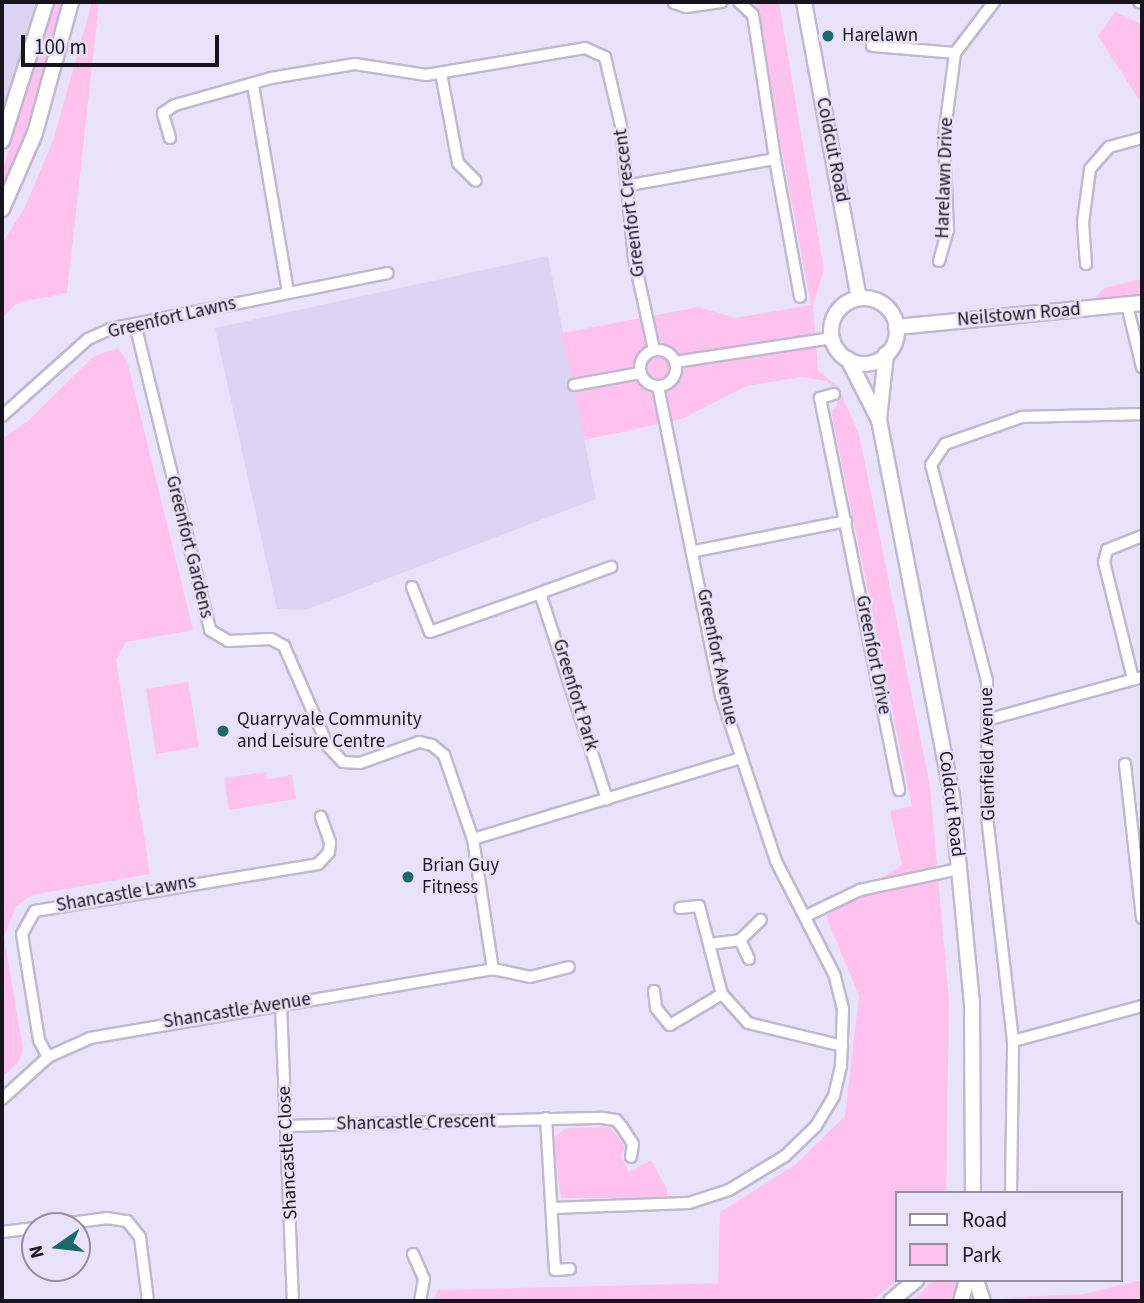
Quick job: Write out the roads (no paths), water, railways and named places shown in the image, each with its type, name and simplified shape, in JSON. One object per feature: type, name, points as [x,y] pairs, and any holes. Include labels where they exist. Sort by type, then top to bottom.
[{"type":"main road","points":[[2,141],[46,2]]},
{"type":"main road","points":[[2,209],[35,134],[71,2]]},
{"type":"main road","name":"Coldcut Road","points":[[804,2],[859,298]]},
{"type":"main road","points":[[832,338],[839,310],[859,298],[882,303],[896,327]]},
{"type":"main road","name":"Neilstown Road","points":[[896,327],[1135,304]]},
{"type":"main road","name":"Coldcut Road","points":[[879,420],[886,354],[896,327]]},
{"type":"main road","name":"Coldcut Road","points":[[832,338],[848,359],[879,420],[936,704],[959,869],[972,1003],[973,1191]]},
{"type":"main road","points":[[848,359],[870,363],[886,354]]},
{"type":"main road","points":[[891,1301],[914,1282]]},
{"type":"main road","points":[[961,1301],[966,1282]]},
{"type":"main road","points":[[977,1282],[983,1301]]},
{"type":"street","points":[[674,3],[686,7],[722,2]]},
{"type":"street","points":[[739,2],[753,15],[800,298]]},
{"type":"street","name":"Harelawn Drive","points":[[939,261],[948,230],[944,137],[955,53],[994,2]]},
{"type":"street","points":[[872,46],[955,53]]},
{"type":"street","name":"Greenfort Crescent","points":[[170,138],[163,113],[174,105],[325,66],[355,64],[441,73],[585,48],[605,57],[630,185],[634,258],[654,350]]},
{"type":"street","points":[[441,73],[458,163],[476,181]]},
{"type":"street","points":[[253,85],[288,292]]},
{"type":"street","points":[[1086,264],[1083,223],[1090,169],[1109,147],[1142,138]]},
{"type":"street","points":[[630,185],[775,159]]},
{"type":"street","name":"Greenfort Lawns","points":[[2,416],[88,338],[135,324],[387,272]]},
{"type":"street","points":[[1135,304],[1142,367]]},
{"type":"street","name":"Greenfort Gardens","points":[[135,324],[210,630],[228,641],[271,639],[284,646],[328,746],[343,762],[360,763],[419,742],[439,750],[450,767],[473,839]]},
{"type":"street","points":[[675,362],[832,338]]},
{"type":"street","points":[[654,350],[669,354],[675,362],[673,379],[658,387],[646,383],[640,373],[641,361],[654,350]]},
{"type":"street","points":[[574,385],[640,373]]},
{"type":"street","name":"Greenfort Avenue","points":[[552,1208],[689,1203],[729,1190],[785,1156],[816,1126],[834,1096],[842,1046],[843,1009],[835,976],[776,861],[721,696],[695,551],[658,387]]},
{"type":"street","name":"Greenfort Drive","points":[[834,394],[820,398],[899,790]]},
{"type":"street","name":"Glenfield Avenue","points":[[1012,1191],[1013,1041],[988,817],[987,681],[932,473],[938,450],[1023,417],[1142,414]]},
{"type":"street","points":[[695,551],[846,521]]},
{"type":"street","points":[[989,719],[1138,678],[1104,562],[1107,550],[1142,536]]},
{"type":"street","points":[[412,587],[430,632],[611,567]]},
{"type":"street","name":"Greenfort Park","points":[[540,593],[607,799]]},
{"type":"street","points":[[493,969],[473,839],[742,758]]},
{"type":"street","points":[[1125,764],[1138,827],[1142,918]]},
{"type":"street","name":"Shancastle Lawns","points":[[48,1058],[39,1040],[22,934],[35,911],[318,864],[329,852],[330,842],[321,817]]},
{"type":"street","points":[[806,916],[860,890],[959,869]]},
{"type":"street","points":[[680,908],[699,906],[722,994],[748,1023],[842,1046]]},
{"type":"street","points":[[709,944],[740,940],[761,920]]},
{"type":"street","points":[[740,940],[749,959]]},
{"type":"street","name":"Shancastle Avenue","points":[[2,1099],[48,1058],[90,1038],[138,1027],[493,969],[530,977],[569,967]]},
{"type":"street","points":[[654,991],[656,1008],[670,1025],[722,994]]},
{"type":"street","name":"Shancastle Close","points":[[281,1005],[293,1301]]},
{"type":"street","points":[[1013,1041],[1142,1006]]},
{"type":"street","points":[[546,1118],[555,1270],[570,1269]]},
{"type":"street","name":"Shancastle Crescent","points":[[287,1126],[546,1118],[616,1120],[633,1144],[631,1157]]},
{"type":"street","points":[[91,1221],[127,1221],[140,1237],[148,1301]]},
{"type":"street","points":[[2,1232],[21,1230]]},
{"type":"street","points":[[413,1254],[424,1279],[420,1301]]},
{"type":"place","name":"Harelawn","points":[[828,36]]},
{"type":"place","name":"Quarryvale Community and Leisure Centre","points":[[223,731]]},
{"type":"place","name":"Brian Guy Fitness","points":[[408,877]]}]
